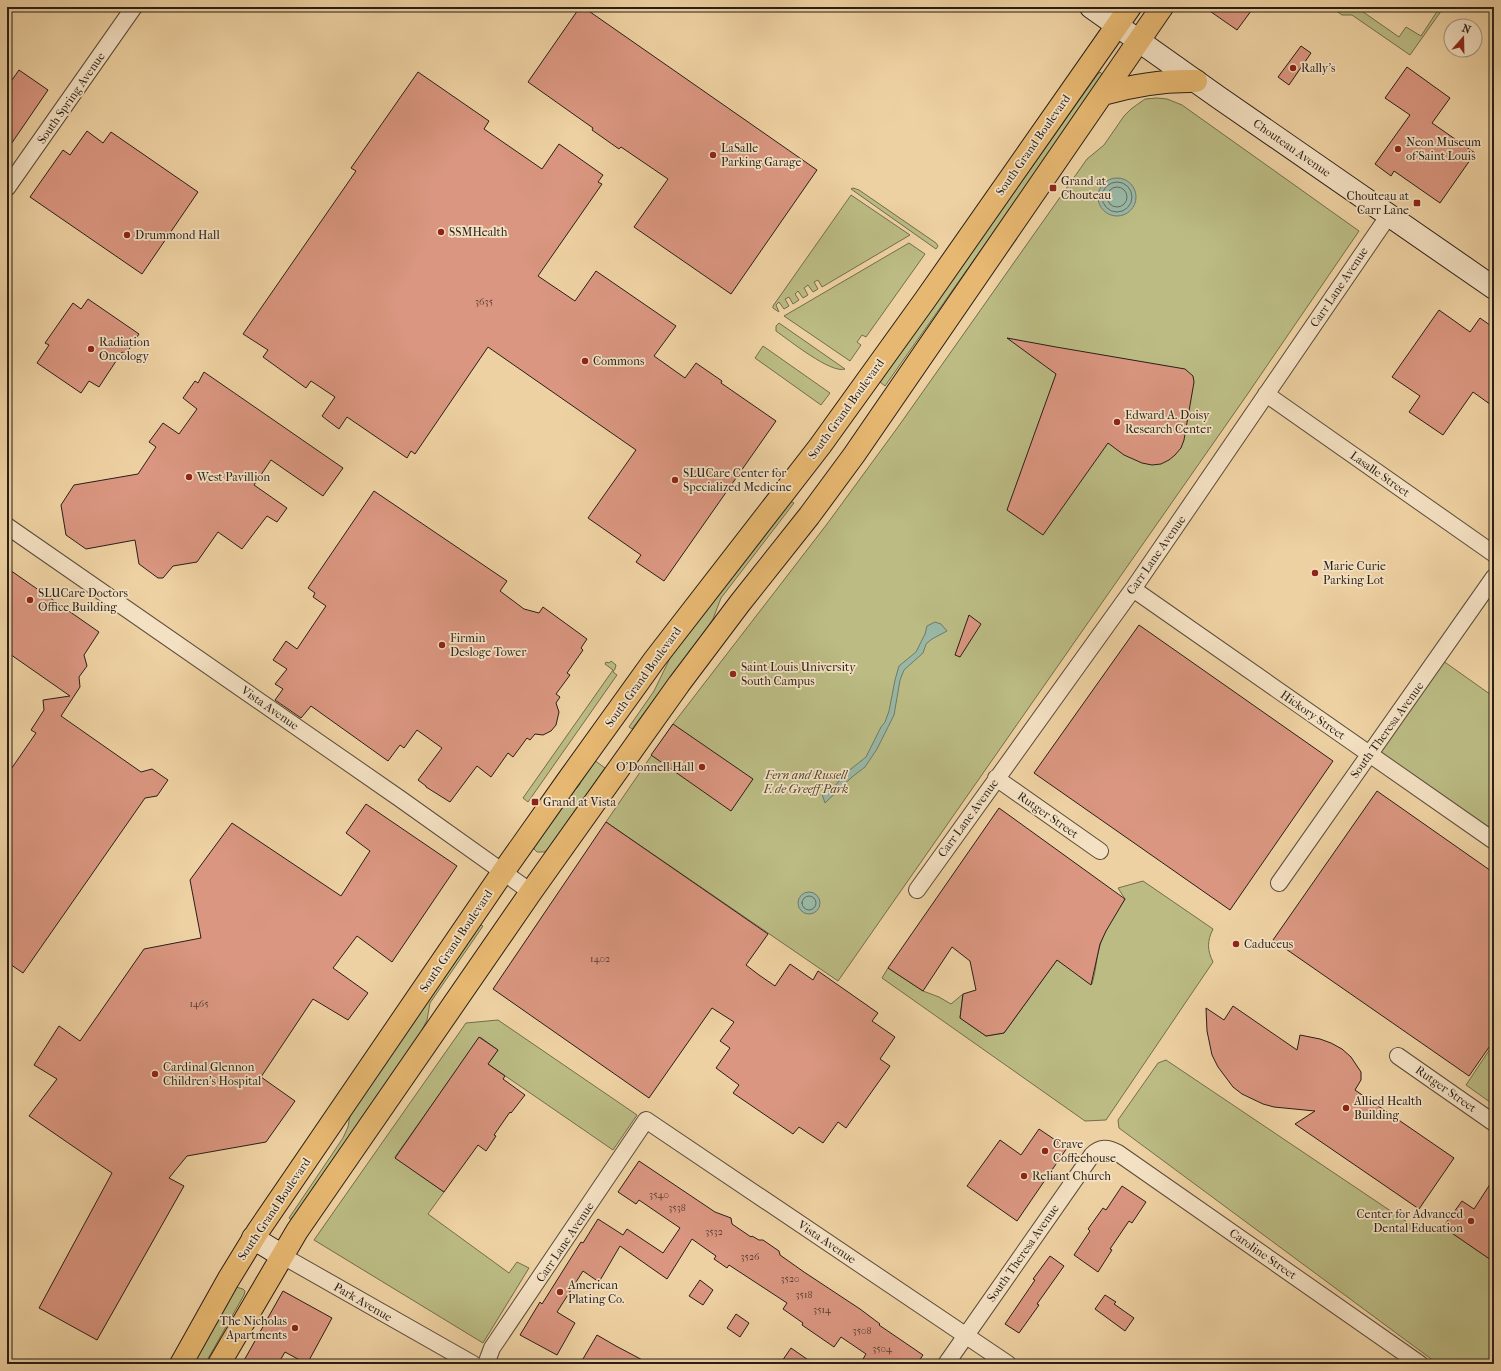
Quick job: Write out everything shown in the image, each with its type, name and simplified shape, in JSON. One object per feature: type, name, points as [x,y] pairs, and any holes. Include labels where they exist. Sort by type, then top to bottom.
[{"type":"main road","name":"Chouteau Avenue","points":[[1091,7],[1494,288]]},
{"type":"main road","name":"South Grand Boulevard","points":[[181,1364],[253,1238],[503,872],[655,659],[820,446],[925,300],[1130,7]]},
{"type":"main road","points":[[219,1364],[296,1231],[531,892],[631,751],[726,622],[809,516],[854,455],[945,320],[1162,7]]},
{"type":"main road","points":[[1103,94],[1154,82],[1174,80],[1196,81]]},
{"type":"main road","points":[[631,751],[622,749],[618,745],[616,735],[644,691],[655,659]]},
{"type":"main road","name":"Park Avenue","points":[[253,1238],[282,1255]]},
{"type":"street","name":"South Spring Avenue","points":[[7,188],[134,7]]},
{"type":"street","name":"Carr Lane Avenue","points":[[917,890],[1133,589],[1389,215]]},
{"type":"street","name":"Lasalle Street","points":[[1266,394],[1494,554]]},
{"type":"street","name":"Vista Avenue","points":[[7,526],[393,794],[531,892]]},
{"type":"street","name":"South Theresa Avenue","points":[[1279,883],[1494,578]]},
{"type":"street","name":"Hickory Street","points":[[1133,589],[1494,841]]},
{"type":"street","name":"Rutger Street","points":[[996,778],[1100,851]]},
{"type":"street","name":"Rutger Street","points":[[1398,1056],[1494,1123]]},
{"type":"street","name":"Carr Lane Avenue","points":[[486,1364],[492,1348],[646,1120]]},
{"type":"street","name":"Vista Avenue","points":[[646,1120],[1008,1364]]},
{"type":"street","name":"South Theresa Avenue","points":[[946,1364],[1092,1156],[1096,1151],[1104,1148]]},
{"type":"street","name":"Caroline Street","points":[[1104,1148],[1118,1153],[1420,1364]]},
{"type":"street","name":"Park Avenue","points":[[282,1255],[473,1364]]},
{"type":"green space","points":[[1331,7],[1356,7],[1399,37],[1406,27],[1421,36],[1440,7],[1444,7],[1410,55],[1352,15],[1342,15]]},
{"type":"green space","points":[[1100,72],[1103,75],[1102,78],[885,386],[880,382]]},
{"type":"green space","name":"Fern and Russell F. de Greeff Park","points":[[1145,99],[1167,99],[1182,105],[1359,231],[1249,392],[838,981],[606,822],[673,724],[827,524],[898,427],[1087,159],[1104,145],[1124,116],[1131,109]]},
{"type":"green space","points":[[853,188],[859,190],[936,243],[938,246],[936,249],[851,189]]},
{"type":"green space","points":[[851,195],[910,235],[822,287],[818,280],[814,282],[818,289],[813,292],[808,285],[804,288],[808,295],[803,298],[798,291],[795,294],[799,300],[793,304],[789,297],[785,299],[789,306],[784,309],[779,302],[776,305],[779,312],[773,308],[773,306]]},
{"type":"green space","points":[[909,243],[925,254],[866,337],[862,335],[857,342],[861,345],[850,361],[784,316]]},
{"type":"green space","points":[[779,323],[845,369],[839,369],[820,362],[776,331],[776,326]]},
{"type":"green space","points":[[763,346],[830,393],[821,405],[755,358]]},
{"type":"green space","points":[[790,501],[794,503],[721,598],[713,619],[706,630],[632,729],[629,727],[654,691],[674,650]]},
{"type":"green space","points":[[1439,658],[1494,697],[1494,841],[1369,754]]},
{"type":"green space","points":[[611,661],[616,665],[613,672],[617,675],[528,802],[523,798],[613,670],[605,664],[606,662],[609,663]]},
{"type":"green space","points":[[594,760],[605,768],[547,850],[544,852],[537,852],[534,849],[534,846],[574,789],[580,784],[580,780]]},
{"type":"green space","points":[[1143,881],[1213,929],[1208,946],[1213,962],[1106,1120],[1085,1121],[882,978],[888,968],[923,991],[939,997],[951,1004],[963,994],[960,1018],[986,1036],[1004,1033],[1057,960],[1092,984],[1102,939],[1125,899],[1118,888]]},
{"type":"green space","points":[[479,924],[483,926],[430,1003],[427,1020],[421,1032],[292,1220],[289,1218],[343,1138],[348,1127],[350,1115]]},
{"type":"green space","points":[[498,1020],[637,1115],[613,1150],[488,1064],[498,1050],[480,1037],[395,1157],[444,1192],[428,1214],[509,1273],[517,1262],[529,1268],[483,1343],[314,1240],[466,1023]]},
{"type":"green space","points":[[1494,1043],[1494,1105],[1466,1085]]},
{"type":"green space","points":[[1166,1060],[1410,1224],[1443,1227],[1494,1262],[1494,1364],[1438,1364],[1119,1128],[1118,1120],[1158,1063]]},
{"type":"green space","points":[[236,1287],[245,1291],[244,1295],[205,1364],[192,1364]]},
{"type":"water","points":[[1113,178],[1121,178],[1131,183],[1135,190],[1135,204],[1131,211],[1121,216],[1113,216],[1103,211],[1101,208],[1098,201],[1098,193],[1103,183],[1106,181]]},
{"type":"water","points":[[935,622],[941,624],[947,631],[926,644],[923,653],[904,670],[900,680],[894,715],[877,749],[865,767],[852,777],[825,803],[822,794],[836,785],[844,773],[866,757],[885,722],[889,711],[899,666],[916,652],[925,634],[927,626]]},
{"type":"water","points":[[809,892],[817,895],[820,903],[817,911],[809,914],[801,911],[798,903],[801,895]]},
{"type":"building","name":"LaSalle Parking Garage","points":[[580,7],[583,7],[817,170],[731,294],[634,227],[668,179],[621,147],[619,149],[592,130],[593,128],[528,82]]},
{"type":"building","points":[[1204,7],[1254,7],[1237,30]]},
{"type":"building","name":"Rally's","points":[[1301,46],[1311,53],[1289,85],[1278,77]]},
{"type":"building","points":[[1407,67],[1450,98],[1432,123],[1475,153],[1440,203],[1394,171],[1391,176],[1375,164],[1410,115],[1385,98]]},
{"type":"building","points":[[19,70],[48,90],[7,150],[7,87]]},
{"type":"building","name":"SSMHealth","points":[[418,72],[489,121],[484,129],[542,169],[559,144],[603,175],[598,182],[602,184],[538,276],[575,301],[596,271],[676,326],[654,356],[685,378],[696,363],[722,381],[721,383],[776,421],[664,581],[636,562],[641,555],[588,518],[636,450],[488,347],[415,454],[411,451],[407,458],[347,417],[339,429],[327,420],[322,416],[335,397],[311,381],[306,388],[263,357],[268,350],[243,334],[356,171],[351,168]]},
{"type":"building","name":"Drummond Hall","points":[[87,131],[103,143],[111,132],[198,192],[142,274],[30,197],[63,150],[70,155]]},
{"type":"building","name":"Radiation Oncology","points":[[88,299],[139,334],[126,354],[122,352],[99,387],[89,381],[81,393],[37,363],[49,345],[45,343],[73,303],[81,309]]},
{"type":"building","points":[[1439,310],[1470,332],[1480,318],[1494,328],[1494,407],[1473,392],[1443,435],[1409,412],[1420,396],[1392,377]]},
{"type":"building","name":"Edward A. Doisy Research Center","points":[[1007,338],[1185,369],[1193,376],[1194,382],[1184,440],[1181,448],[1169,460],[1161,464],[1152,465],[1142,463],[1124,455],[1108,443],[1043,535],[1007,510],[1056,374]]},
{"type":"building","name":"West Pavillion","points":[[204,372],[343,468],[323,496],[271,460],[254,485],[287,508],[277,522],[267,516],[242,549],[218,532],[197,562],[173,566],[163,578],[158,578],[139,564],[135,540],[86,549],[66,535],[61,505],[74,485],[138,474],[156,447],[149,442],[163,423],[179,434],[197,409],[183,398],[195,381],[198,383]]},
{"type":"building","name":"Firmin Desloge Tower","points":[[374,491],[507,581],[500,591],[524,609],[539,613],[543,607],[587,639],[581,648],[583,650],[567,673],[570,675],[556,694],[560,697],[556,703],[559,712],[556,725],[551,731],[543,735],[535,734],[530,740],[527,738],[513,757],[508,753],[491,777],[477,766],[450,802],[426,787],[418,780],[442,748],[417,730],[404,748],[400,745],[388,761],[311,706],[301,718],[275,700],[283,689],[275,684],[287,669],[273,660],[286,641],[297,649],[326,606],[313,597],[315,593],[308,588]]},
{"type":"building","points":[[7,568],[99,632],[84,655],[87,666],[79,677],[80,687],[61,716],[141,772],[152,769],[168,780],[157,796],[145,798],[23,973],[7,962],[7,775],[36,733],[31,730],[44,710],[43,700],[70,696],[7,652]]},
{"type":"building","points":[[969,615],[981,624],[960,657],[955,655]]},
{"type":"building","points":[[1139,625],[1333,761],[1230,910],[1034,773]]},
{"type":"building","name":"O'Donnell Hall","points":[[673,724],[753,779],[731,811],[651,755]]},
{"type":"building","points":[[1377,791],[1494,873],[1494,1040],[1469,1076],[1273,940]]},
{"type":"building","name":"Cardinal Glennon Children's Hospital","points":[[366,804],[457,866],[392,962],[357,936],[333,968],[368,993],[348,1020],[313,999],[261,1077],[295,1101],[266,1142],[187,1156],[169,1178],[184,1186],[97,1340],[39,1308],[112,1173],[29,1116],[57,1079],[34,1065],[59,1026],[80,1041],[144,949],[201,938],[190,880],[232,823],[341,896],[370,851],[346,833]]},
{"type":"building","points":[[999,808],[1125,899],[1100,944],[1091,985],[1057,960],[1004,1033],[986,1036],[960,1018],[963,994],[976,990],[970,961],[952,947],[923,991],[888,968]]},
{"type":"building","points":[[606,822],[768,934],[746,965],[759,975],[775,986],[790,964],[813,980],[818,971],[878,1013],[872,1021],[895,1037],[880,1059],[890,1066],[846,1128],[838,1122],[823,1143],[799,1127],[793,1134],[733,1093],[739,1085],[716,1068],[730,1048],[720,1041],[734,1022],[712,1008],[649,1098],[493,989]]},
{"type":"building","name":"Allied Health Building","points":[[1233,1006],[1297,1050],[1300,1035],[1320,1039],[1342,1049],[1351,1057],[1361,1072],[1361,1080],[1355,1090],[1454,1158],[1419,1209],[1295,1124],[1315,1111],[1274,1107],[1263,1104],[1242,1094],[1233,1087],[1218,1067],[1212,1055],[1207,1031],[1206,1008],[1224,1020]]},
{"type":"building","points":[[479,1037],[498,1050],[488,1064],[505,1076],[503,1079],[525,1095],[511,1113],[510,1112],[494,1135],[496,1136],[486,1151],[478,1145],[444,1192],[395,1158]]},
{"type":"building","name":"Reliant Church","points":[[1039,1129],[1067,1148],[1017,1221],[967,1186],[1000,1140],[1021,1155]]},
{"type":"building","points":[[639,1161],[715,1212],[731,1218],[732,1224],[751,1237],[752,1236],[759,1240],[763,1240],[779,1251],[780,1255],[860,1309],[880,1324],[879,1325],[923,1355],[917,1364],[871,1364],[863,1359],[866,1354],[841,1337],[834,1347],[802,1325],[803,1323],[783,1309],[787,1303],[729,1265],[727,1268],[714,1259],[716,1256],[692,1239],[667,1279],[620,1246],[599,1282],[583,1271],[557,1312],[575,1323],[557,1355],[520,1335],[540,1302],[542,1304],[581,1242],[583,1243],[598,1219],[623,1235],[627,1229],[663,1253],[680,1228],[639,1200],[636,1204],[618,1192]]},
{"type":"building","name":"Center for Advanced Dental Education","points":[[1494,1178],[1494,1262],[1443,1227],[1462,1201],[1474,1209]]},
{"type":"building","points":[[1122,1186],[1146,1202],[1132,1223],[1129,1221],[1110,1249],[1112,1250],[1098,1272],[1074,1255],[1090,1231],[1088,1229],[1103,1208],[1106,1210]]},
{"type":"building","points":[[1050,1256],[1064,1266],[1037,1304],[1039,1305],[1019,1333],[1005,1324],[1035,1280],[1033,1279]]},
{"type":"building","points":[[700,1280],[713,1290],[703,1305],[689,1296]]},
{"type":"building","name":"The Nicholas Apartments","points":[[283,1291],[332,1318],[307,1364],[285,1352],[278,1364],[242,1364]]},
{"type":"building","points":[[1105,1295],[1116,1302],[1114,1304],[1134,1318],[1125,1331],[1095,1309]]},
{"type":"building","points":[[736,1314],[749,1323],[740,1337],[727,1328]]},
{"type":"building","points":[[597,1335],[616,1346],[650,1364],[580,1364]]},
{"type":"building","points":[[791,1348],[814,1364],[780,1364]]},
{"type":"place","name":"Rally's","points":[[1293,68]]},
{"type":"place","name":"Neon Museum of Saint Louis","points":[[1398,149]]},
{"type":"place","name":"LaSalle Parking Garage","points":[[713,155]]},
{"type":"place","name":"Grand at Chouteau","points":[[1053,188]]},
{"type":"place","name":"Chouteau at Carr Lane","points":[[1417,203]]},
{"type":"place","name":"SSMHealth","points":[[441,232]]},
{"type":"place","name":"Drummond Hall","points":[[127,235]]},
{"type":"place","name":"Radiation Oncology","points":[[91,349]]},
{"type":"place","name":"Commons","points":[[585,361]]},
{"type":"place","name":"Edward A. Doisy Research Center","points":[[1117,422]]},
{"type":"place","name":"West Pavillion","points":[[189,477]]},
{"type":"place","name":"SLUCare Center for Specialized Medicine","points":[[675,480]]},
{"type":"place","name":"Marie Curie Parking Lot","points":[[1315,573]]},
{"type":"place","name":"SLUCare Doctors Office Building","points":[[30,600]]},
{"type":"place","name":"Firmin Desloge Tower","points":[[442,645]]},
{"type":"place","name":"Saint Louis University South Campus","points":[[733,674]]},
{"type":"place","name":"O'Donnell Hall","points":[[702,767]]},
{"type":"place","name":"Grand at Vista","points":[[535,802]]},
{"type":"place","name":"Caduceus","points":[[1236,944]]},
{"type":"place","name":"Cardinal Glennon Children's Hospital","points":[[155,1074]]},
{"type":"place","name":"Allied Health Building","points":[[1346,1108]]},
{"type":"place","name":"Crave Coffeehouse","points":[[1045,1151]]},
{"type":"place","name":"Reliant Church","points":[[1024,1176]]},
{"type":"place","name":"Center for Advanced Dental Education","points":[[1471,1221]]},
{"type":"place","name":"American Plating Co.","points":[[560,1292]]},
{"type":"place","name":"The Nicholas Apartments","points":[[295,1328]]}]
